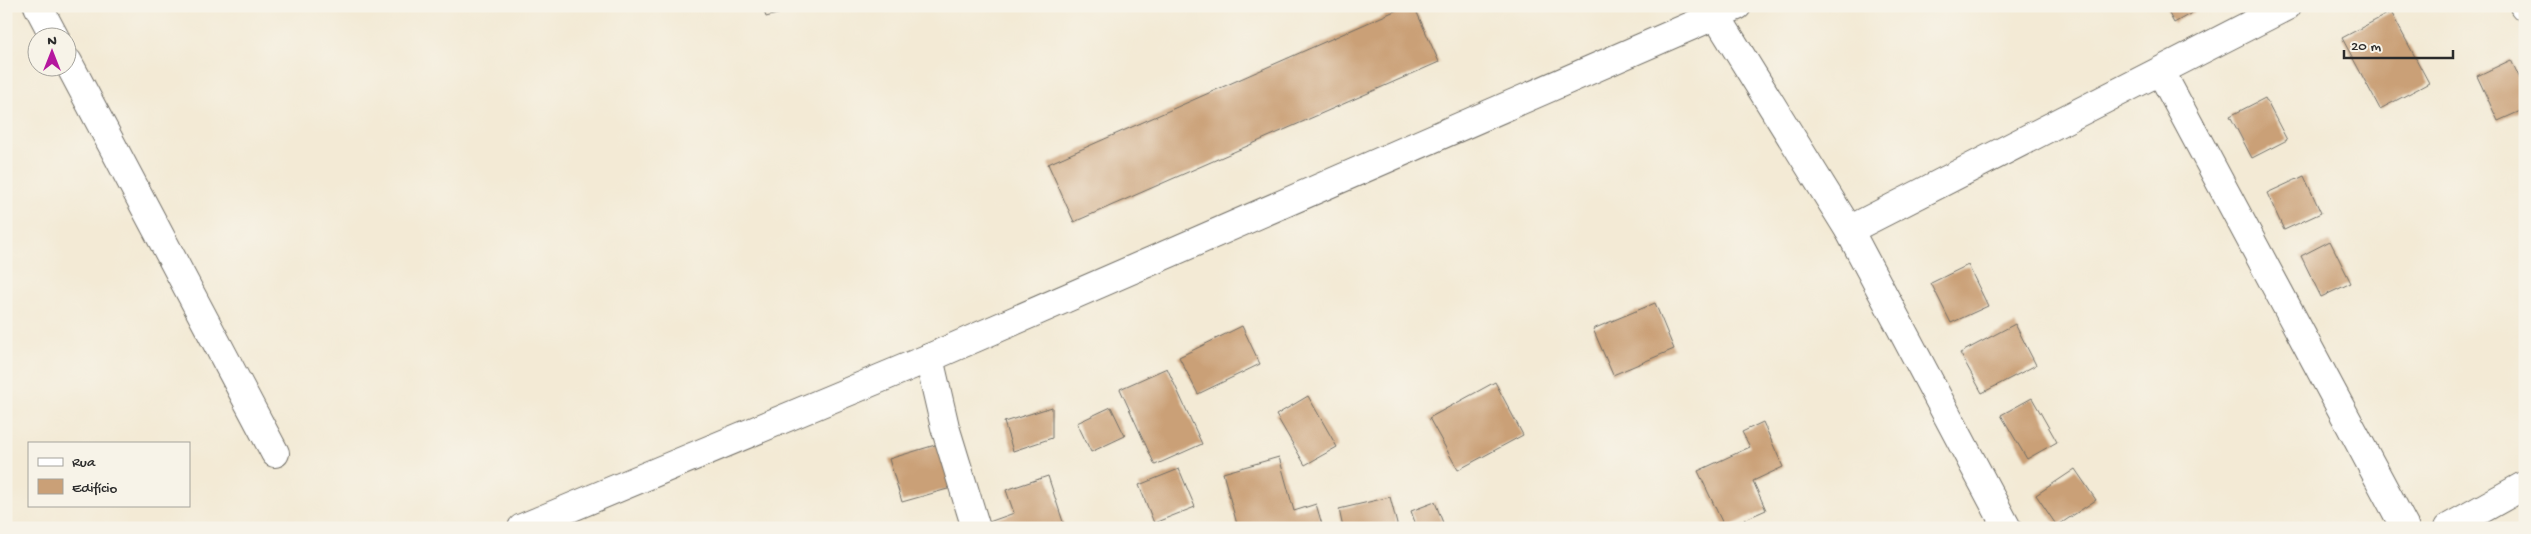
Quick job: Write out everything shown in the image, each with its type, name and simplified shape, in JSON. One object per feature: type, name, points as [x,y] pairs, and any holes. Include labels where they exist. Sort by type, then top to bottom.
[{"type":"street","points":[[38,6],[49,28]]},
{"type":"street","points":[[1849,230],[2287,6]]},
{"type":"street","points":[[522,528],[929,358],[1721,10],[1849,230],[2007,528]]},
{"type":"street","points":[[2161,72],[2405,528]]},
{"type":"street","points":[[76,78],[275,453]]},
{"type":"street","points":[[929,358],[945,427],[976,528]]},
{"type":"street","points":[[2448,528],[2525,485]]},
{"type":"building","points":[[763,6],[796,6],[796,9],[766,17]]},
{"type":"building","points":[[1406,6],[1414,6],[1439,62],[1074,222],[1048,164]]},
{"type":"building","points":[[2165,6],[2204,6],[2174,23]]},
{"type":"building","points":[[2391,12],[2429,83],[2380,109],[2342,38]]},
{"type":"building","points":[[2511,60],[2525,89],[2525,109],[2498,121],[2477,76]]},
{"type":"building","points":[[2265,98],[2287,140],[2252,158],[2230,116]]},
{"type":"building","points":[[2304,176],[2321,213],[2284,230],[2267,193]]},
{"type":"building","points":[[2330,241],[2351,283],[2321,297],[2301,256]]},
{"type":"building","points":[[1968,265],[1988,306],[1951,323],[1931,283]]},
{"type":"building","points":[[1655,303],[1674,349],[1613,375],[1593,329]]},
{"type":"building","points":[[2015,324],[2036,365],[1982,393],[1960,353]]},
{"type":"building","points":[[1242,326],[1260,364],[1198,394],[1179,357]]},
{"type":"building","points":[[1167,368],[1202,444],[1155,465],[1120,389]]},
{"type":"building","points":[[1495,382],[1523,435],[1458,470],[1429,418]]},
{"type":"building","points":[[1308,396],[1337,447],[1305,465],[1276,415]]},
{"type":"building","points":[[2032,398],[2057,442],[2027,459],[2001,415]]},
{"type":"building","points":[[1052,407],[1052,438],[1013,451],[1004,422]]},
{"type":"building","points":[[1111,407],[1125,436],[1091,452],[1077,423]]},
{"type":"building","points":[[1763,422],[1783,467],[1753,481],[1766,510],[1725,528],[1698,471],[1750,447],[1742,432]]},
{"type":"building","points":[[945,442],[958,486],[902,502],[889,459]]},
{"type":"building","points":[[1279,457],[1294,511],[1316,504],[1323,528],[1238,528],[1223,473]]},
{"type":"building","points":[[1179,469],[1195,507],[1154,523],[1139,485]]},
{"type":"building","points":[[2075,469],[2096,500],[2057,526],[2036,495]]},
{"type":"building","points":[[1048,476],[1065,528],[991,528],[989,522],[1014,513],[1006,490]]},
{"type":"building","points":[[1390,497],[1398,528],[1343,528],[1339,509]]},
{"type":"building","points":[[1435,502],[1445,528],[1417,528],[1411,511]]}]
